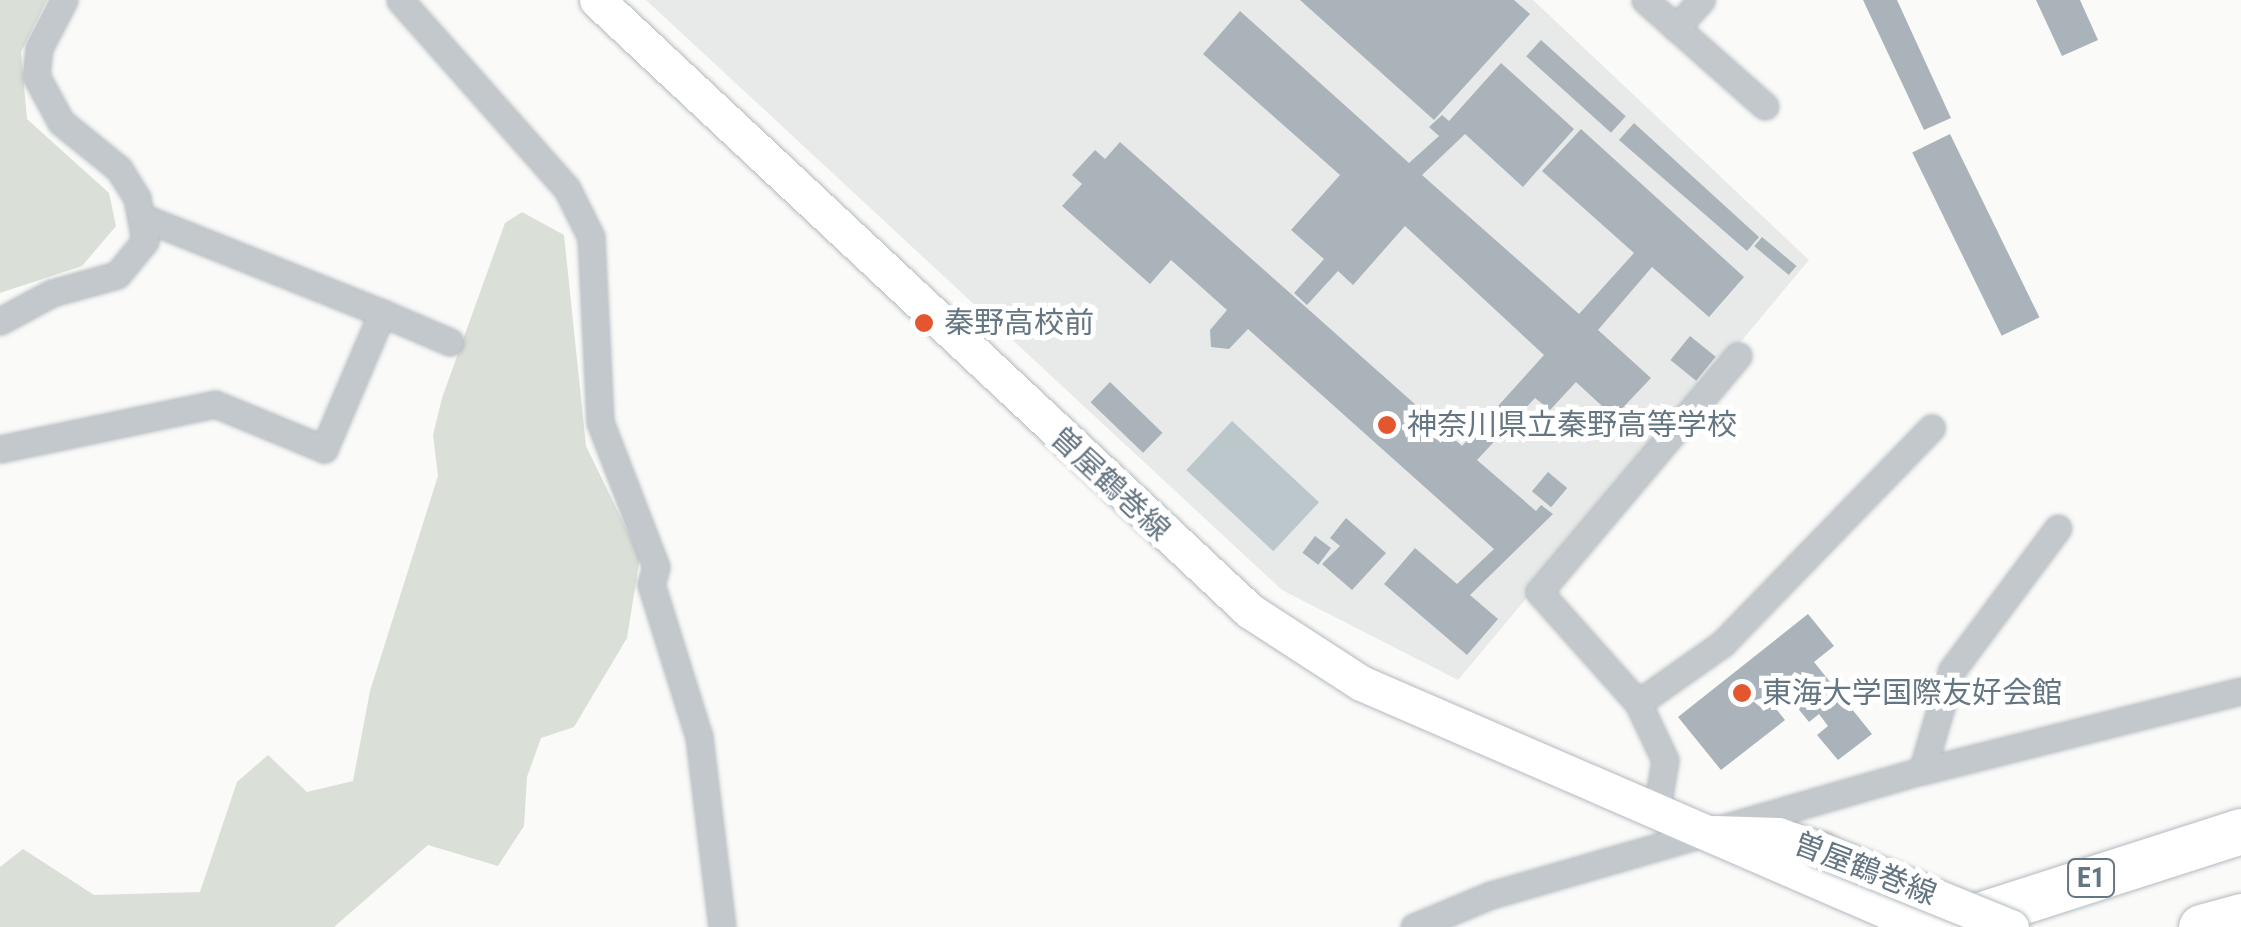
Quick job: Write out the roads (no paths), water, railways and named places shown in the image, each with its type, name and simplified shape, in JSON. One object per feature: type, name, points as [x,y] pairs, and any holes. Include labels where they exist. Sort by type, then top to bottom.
[{"type":"highway","name":"E1","points":[[1942,927],[2241,832]]},
{"type":"highway","points":[[2201,927],[2241,916]]},
{"type":"main road","name":"曽屋鶴巻線","points":[[597,0],[1250,610],[1361,683],[1714,833],[1782,869],[1924,927]]},
{"type":"main road","name":"曽屋鶴巻線","points":[[1714,833],[1778,835],[2011,927]]},
{"type":"street","points":[[0,321],[52,293],[117,275],[145,241],[142,217],[120,169],[61,122],[36,76],[38,48],[64,0]]},
{"type":"street","points":[[400,0],[567,189],[591,237],[600,422],[656,567],[651,584],[699,738],[722,927]]},
{"type":"street","points":[[1645,0],[1765,106]]},
{"type":"street","points":[[1676,28],[1701,0]]},
{"type":"street","points":[[142,217],[450,342]]},
{"type":"street","points":[[0,449],[215,404],[324,449],[382,313]]},
{"type":"street","points":[[1657,808],[1665,760],[1638,703],[1539,592],[1738,356]]},
{"type":"street","points":[[1638,703],[1722,644],[1931,428]]},
{"type":"street","points":[[1922,771],[1952,670],[2058,528]]},
{"type":"street","points":[[1414,927],[1491,895],[1922,771],[2241,691]]},
{"type":"place","name":"秦野高校前","points":[[924,323]]},
{"type":"place","name":"神奈川県立秦野高等学校","points":[[1387,425]]},
{"type":"place","name":"東海大学国際友好会館","points":[[1742,693]]}]
